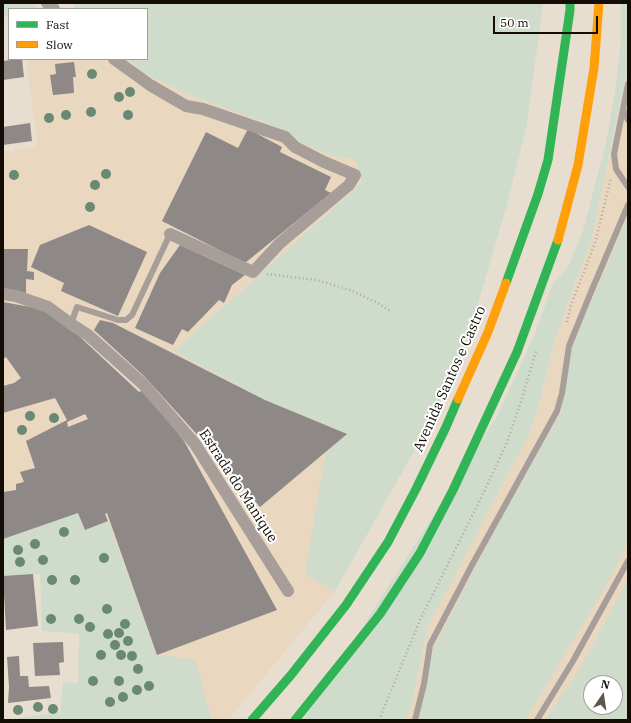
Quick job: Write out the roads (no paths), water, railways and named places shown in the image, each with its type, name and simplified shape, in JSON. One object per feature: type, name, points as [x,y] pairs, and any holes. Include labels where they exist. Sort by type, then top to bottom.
[{"type":"main road","name":"Avenida Santos e Castro","points":[[252,720],[291,675],[350,599],[388,542],[446,428],[488,332],[538,194],[546,167],[570,3]]},
{"type":"main road","points":[[295,720],[380,614],[420,553],[453,490],[517,352],[559,237],[578,165],[594,68],[599,3]]},
{"type":"street","points":[[115,60],[150,85],[186,106],[203,109],[285,137],[295,147],[324,162],[355,175],[348,185],[280,243],[253,272],[170,234]]},
{"type":"street","name":"Estrada do Manique","points":[[3,294],[16,296],[48,307],[88,335],[143,384],[194,444],[288,591]]},
{"type":"lane","points":[[628,84],[614,154],[616,170],[628,187]]},
{"type":"lane","points":[[623,109],[628,120]]},
{"type":"lane","points":[[414,720],[424,684],[430,645],[472,565],[557,411],[562,393],[569,346],[628,205]]},
{"type":"lane","points":[[71,324],[77,307],[118,320],[126,320],[132,316],[170,234]]},
{"type":"lane","points":[[537,720],[573,661],[628,561]]}]
